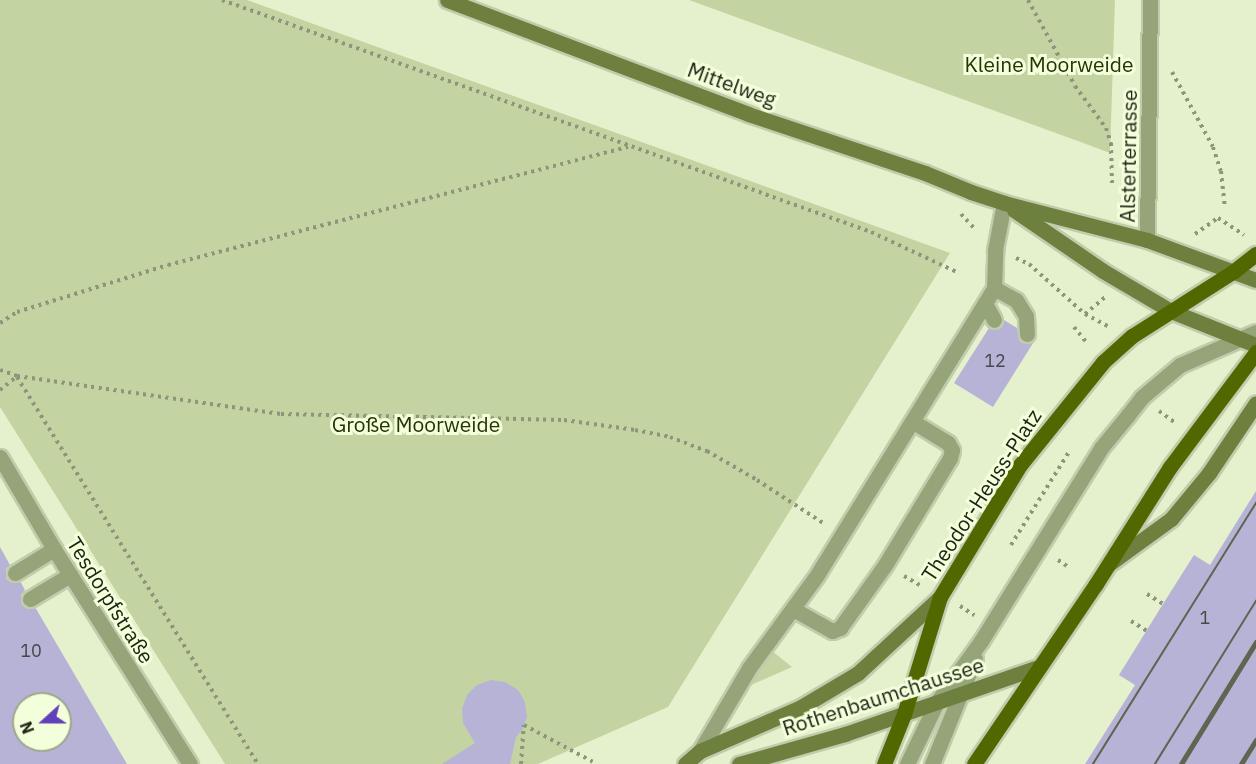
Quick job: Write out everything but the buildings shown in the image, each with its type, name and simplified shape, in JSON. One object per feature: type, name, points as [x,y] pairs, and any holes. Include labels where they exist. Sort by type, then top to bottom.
[{"type":"main road","name":"Theodor-Heuss-Platz","points":[[884,764],[904,714],[940,597],[1020,465],[1103,362],[1132,336],[1234,271],[1256,254]]},
{"type":"main road","points":[[974,764],[1192,435],[1256,352]]},
{"type":"street","name":"Mittelweg","points":[[447,0],[748,114],[925,173],[1004,203],[1147,240],[1256,280]]},
{"type":"street","name":"Alsterterrasse","points":[[1147,240],[1150,0]]},
{"type":"street","name":"Mittelweg","points":[[1004,203],[1104,271],[1171,311],[1236,339],[1256,345]]},
{"type":"street","points":[[700,751],[749,668],[817,575],[912,421],[949,376],[994,288],[995,250],[1004,203]]},
{"type":"street","points":[[994,288],[1016,300],[1026,316],[1027,334]]},
{"type":"street","points":[[985,303],[994,320]]},
{"type":"street","points":[[907,764],[936,702],[981,641],[1101,448],[1142,397],[1180,365],[1256,332]]},
{"type":"street","points":[[1107,566],[1171,519],[1209,473],[1256,403]]},
{"type":"street","points":[[793,609],[832,631],[840,628],[885,565],[950,458],[952,450],[948,443],[912,421]]},
{"type":"street","name":"Tesdorpfstraße","points":[[0,458],[70,575],[190,764]]},
{"type":"street","points":[[15,573],[54,549]]},
{"type":"street","points":[[30,599],[70,575]]},
{"type":"street","name":"Rothenbaumchaussee","points":[[685,764],[700,751],[801,707],[858,674],[940,597]]},
{"type":"street","points":[[932,764],[963,692],[981,641]]},
{"type":"street","name":"Rothenbaumchaussee","points":[[739,764],[904,714],[1039,667]]},
{"type":"street","points":[[965,764],[986,748]]},
{"type":"path","points":[[222,0],[871,232],[959,273]]},
{"type":"path","points":[[1028,0],[1075,86],[1106,128],[1111,143],[1112,183]]},
{"type":"path","points":[[1150,62],[1173,73],[1188,97],[1213,147],[1221,171],[1225,207]]},
{"type":"path","points":[[0,323],[17,312],[168,265],[628,147]]},
{"type":"path","points":[[1218,218],[1246,236]]},
{"type":"path","points":[[995,250],[1029,264],[1085,314]]},
{"type":"path","points":[[0,370],[17,376],[281,414],[564,420],[635,430],[670,437],[706,452],[757,480],[809,514]]},
{"type":"path","points":[[0,390],[17,376]]},
{"type":"path","points":[[17,376],[258,764]]},
{"type":"path","points":[[1142,397],[1192,435]]},
{"type":"path","points":[[1147,594],[1163,604]]},
{"type":"path","points":[[1131,621],[1147,631]]},
{"type":"path","points":[[521,764],[524,725],[593,762]]},
{"type":"green space","name":"Große Moorweide","points":[[0,0],[247,0],[950,253],[668,707],[538,764],[225,764],[0,407]]},
{"type":"green space","name":"Kleine Moorweide","points":[[689,0],[1115,0],[1110,153],[1086,144]]},
{"type":"green space","points":[[772,651],[792,667],[749,686]]},
{"type":"tram line","points":[[1093,764],[1256,503]]},
{"type":"tram line","points":[[1155,764],[1256,601]]},
{"type":"railway","points":[[1181,764],[1256,642]]},
{"type":"railway","points":[[1241,764],[1256,740]]}]
